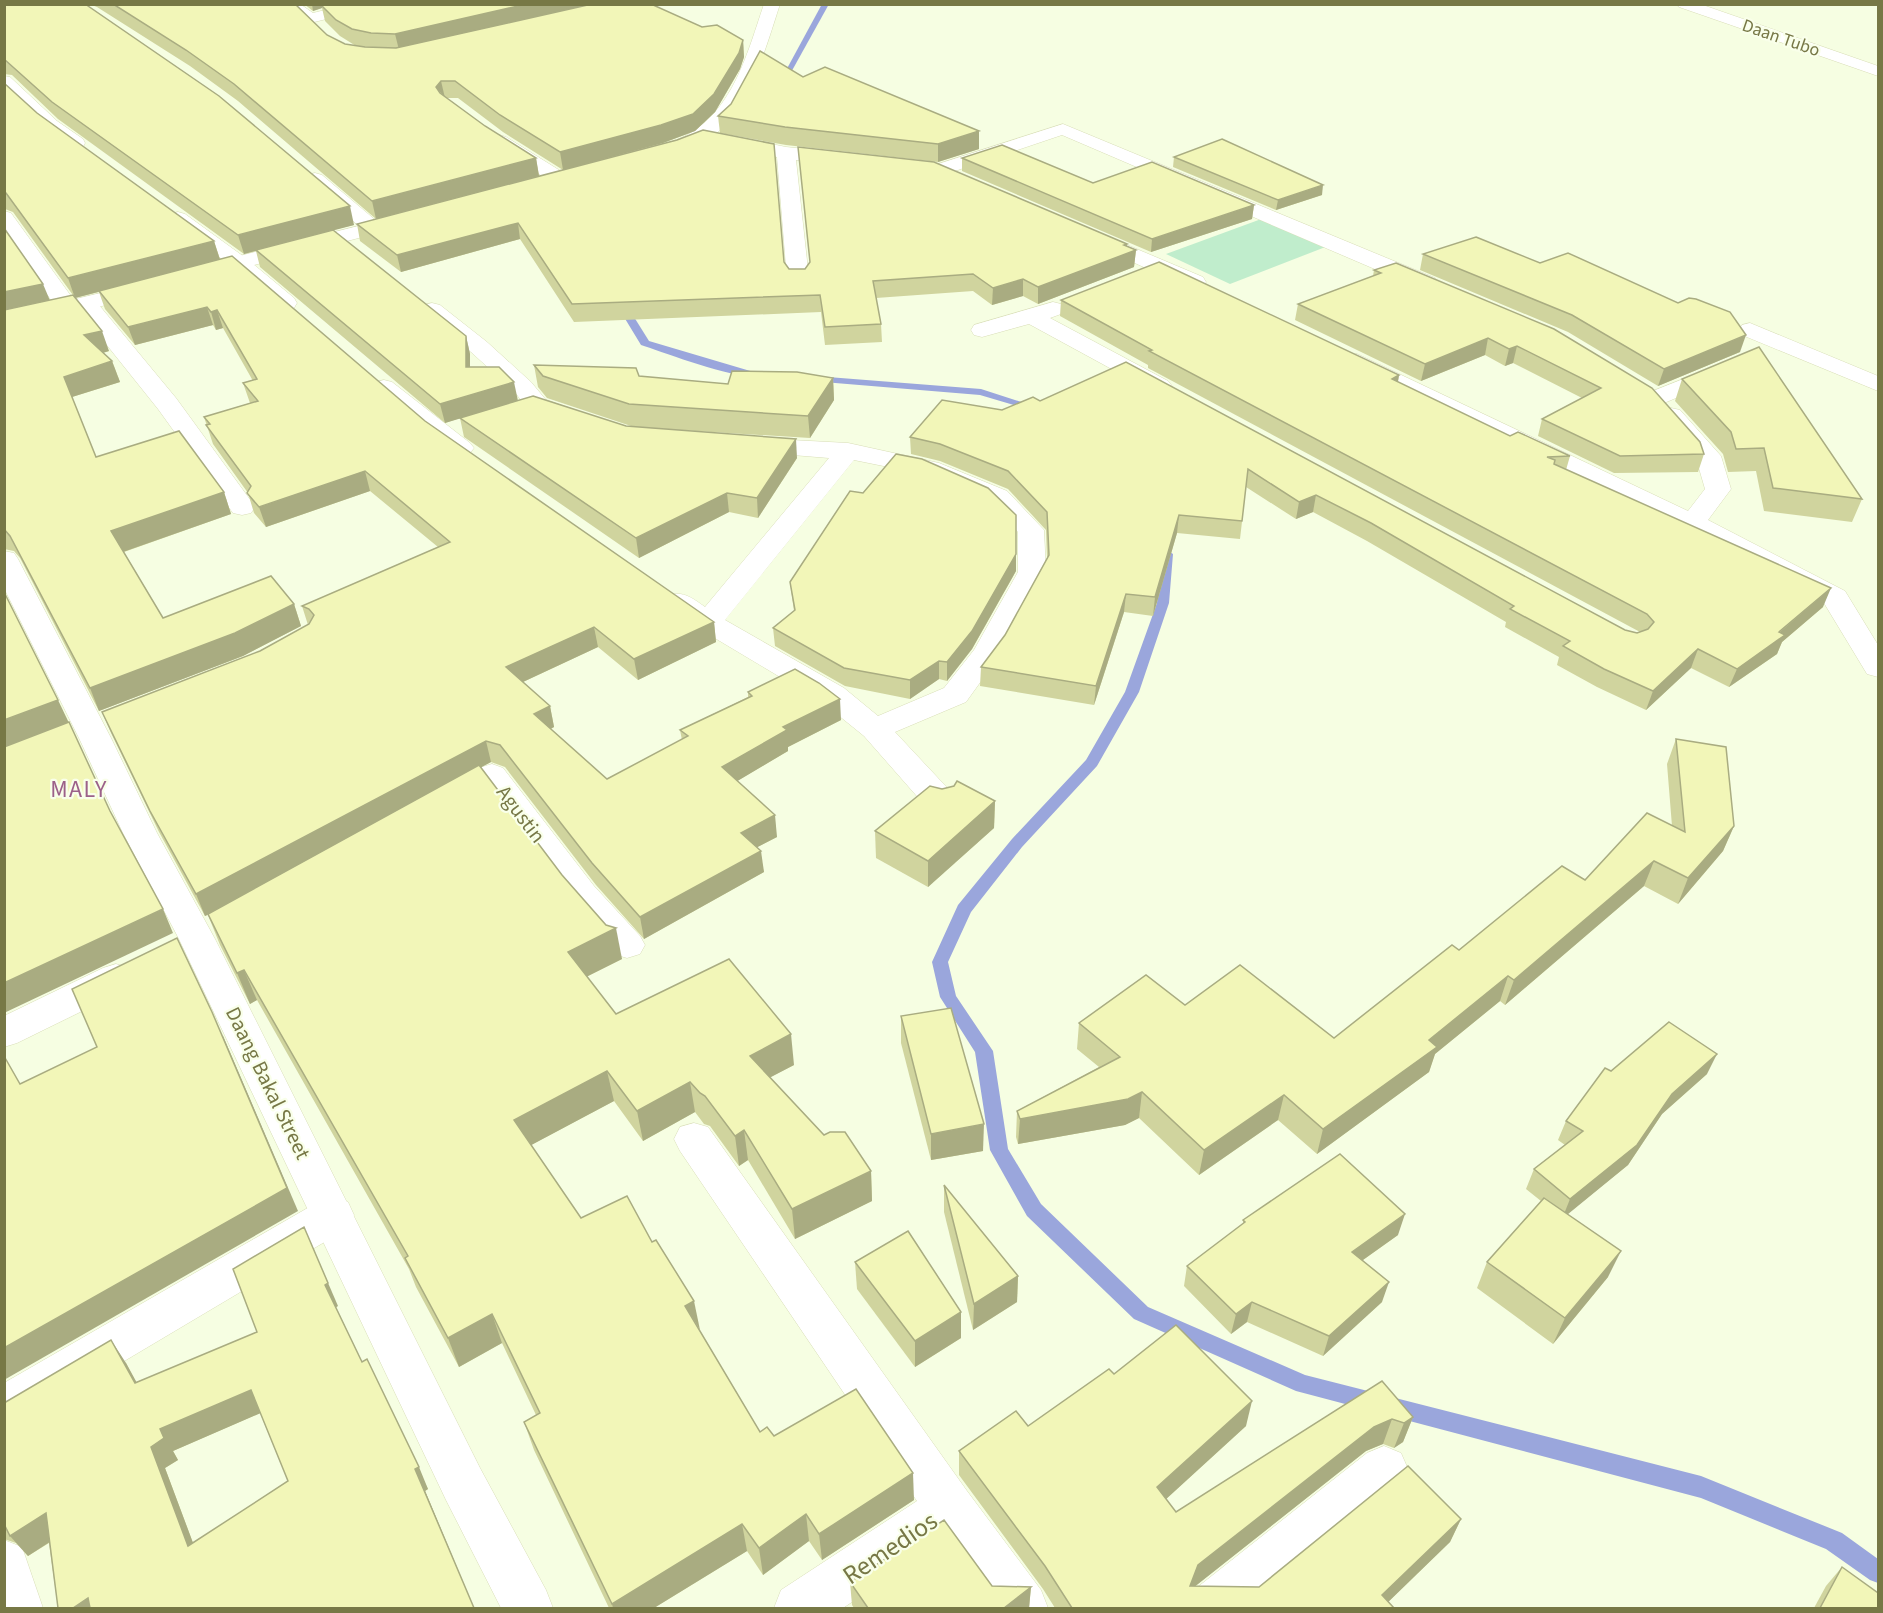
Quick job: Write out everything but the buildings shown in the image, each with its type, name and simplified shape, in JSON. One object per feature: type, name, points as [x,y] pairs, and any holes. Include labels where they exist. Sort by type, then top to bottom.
[{"type":"street","points":[[289,4],[310,18],[325,36]]},
{"type":"street","points":[[310,18],[371,4]]},
{"type":"street","points":[[649,155],[702,137],[724,116],[750,70],[772,4]]},
{"type":"street","name":"Daan Tubo","points":[[1684,4],[1878,72]]},
{"type":"street","points":[[4,81],[51,125],[88,153]]},
{"type":"street","points":[[482,128],[560,179]]},
{"type":"street","points":[[939,170],[1063,129],[1448,292]]},
{"type":"street","points":[[702,137],[786,153],[868,162]]},
{"type":"street","points":[[786,153],[798,279]]},
{"type":"street","points":[[302,167],[373,228]]},
{"type":"street","points":[[915,167],[939,170],[971,183]]},
{"type":"street","points":[[529,187],[583,173]]},
{"type":"street","points":[[164,208],[240,263],[301,316]]},
{"type":"street","points":[[4,323],[419,216]]},
{"type":"street","points":[[4,217],[77,306],[141,370],[178,419],[219,480],[242,507]]},
{"type":"street","points":[[1076,229],[1214,292]]},
{"type":"street","points":[[340,237],[358,251]]},
{"type":"street","points":[[1129,279],[1161,266]]},
{"type":"street","points":[[414,296],[479,347],[523,387],[526,408],[588,422]]},
{"type":"street","points":[[982,330],[1032,317],[1075,300]]},
{"type":"street","points":[[1032,317],[1179,396]]},
{"type":"street","points":[[1750,330],[1878,384]]},
{"type":"street","points":[[1692,524],[1718,489],[1708,456],[1648,394],[1748,360],[1785,344]]},
{"type":"street","points":[[1342,354],[1692,524],[1835,597],[1878,668]]},
{"type":"street","points":[[362,368],[440,434],[480,461]]},
{"type":"street","points":[[440,434],[472,424]]},
{"type":"street","points":[[730,445],[848,451],[930,468],[998,497],[1031,530],[1032,572],[987,652],[955,695],[875,729]]},
{"type":"street","points":[[708,622],[848,451]]},
{"type":"street","name":"Daang Bakal Street","points":[[4,559],[91,729],[140,833],[184,945],[333,1215],[463,1484],[528,1608]]},
{"type":"street","points":[[660,588],[708,622],[833,695],[875,729],[941,802]]},
{"type":"street","name":"Agustin","points":[[421,815],[492,775],[582,895],[627,945]]},
{"type":"street","points":[[4,1033],[184,945]]},
{"type":"street","points":[[694,1139],[950,1508],[1023,1608]]},
{"type":"street","points":[[4,1408],[333,1215]]},
{"type":"street","points":[[1212,1608],[1384,1469]]},
{"type":"street","name":"Remedios","points":[[799,1608],[950,1508]]},
{"type":"street","points":[[4,1565],[18,1608]]},
{"type":"green space","points":[[1264,218],[1328,246],[1230,284],[1166,254]]},
{"type":"waterway","points":[[780,85],[826,4]]},
{"type":"waterway","points":[[632,300],[629,317],[645,343],[730,370],[752,373]]},
{"type":"waterway","points":[[815,379],[981,392],[1037,409]]},
{"type":"waterway","points":[[1167,554],[1163,603],[1132,692],[1092,763],[1017,843],[964,909],[940,962],[948,997],[984,1051],[999,1150],[1034,1210],[1141,1313],[1303,1384],[1701,1487],[1834,1541],[1878,1572]]},
{"type":"district","name":"MALY","points":[[79,789]]}]
